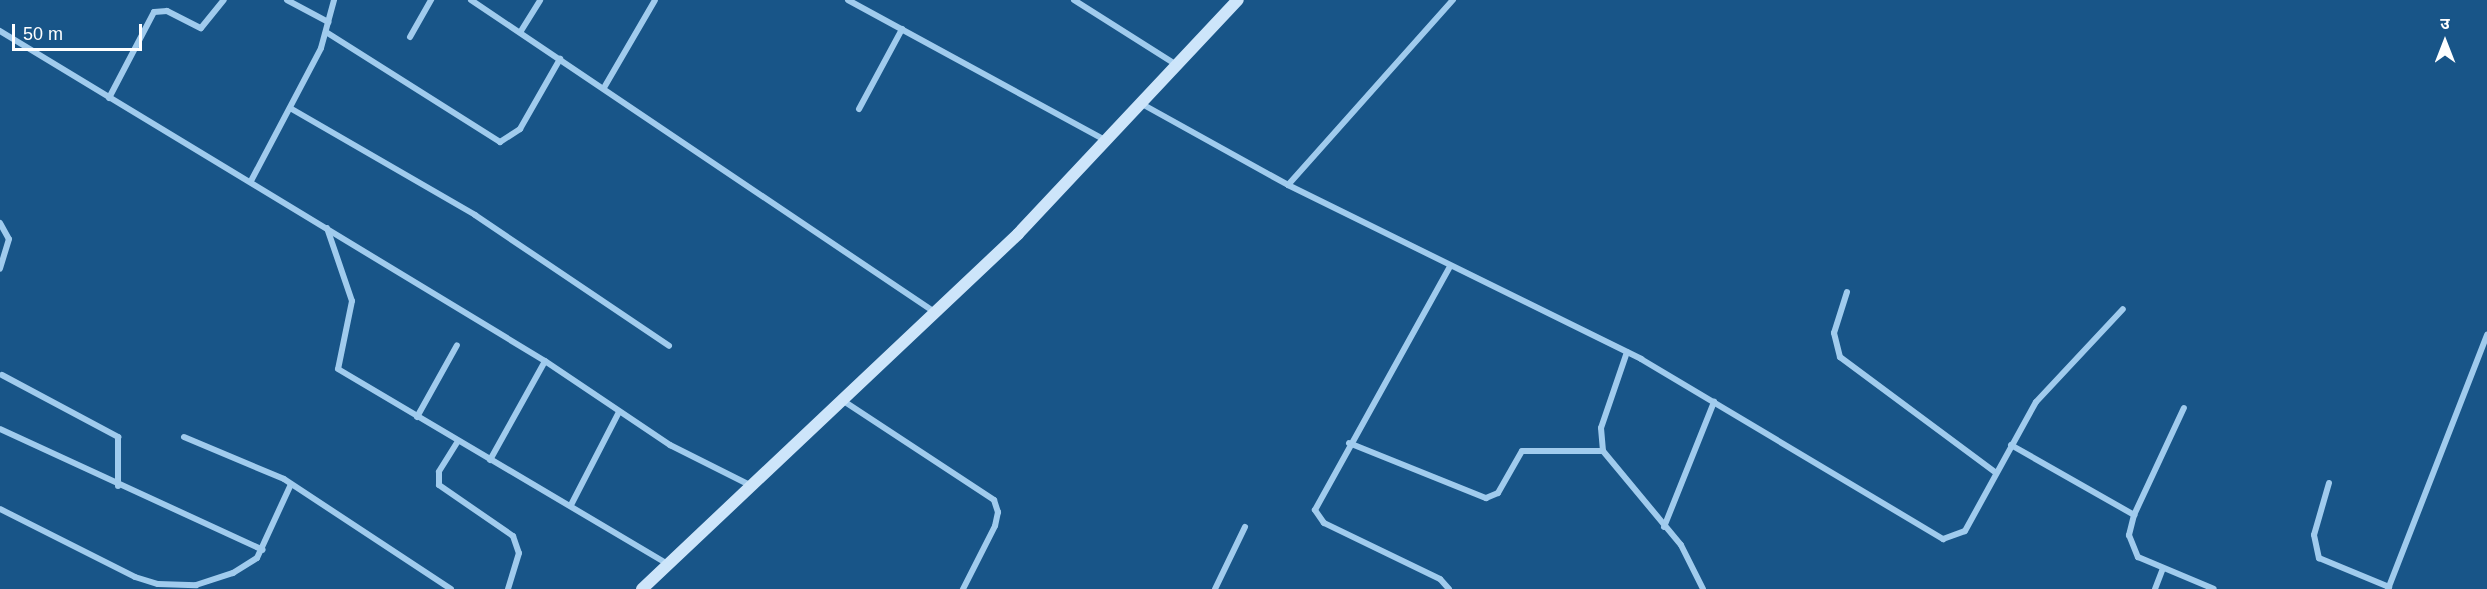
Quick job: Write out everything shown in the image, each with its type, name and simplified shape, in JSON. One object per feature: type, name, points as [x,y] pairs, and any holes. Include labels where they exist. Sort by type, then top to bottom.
[{"type":"main road","points":[[642,589],[936,313],[1107,142],[1238,0]]},
{"type":"street","points":[[109,98],[154,12],[167,11],[201,28],[224,0]]},
{"type":"street","points":[[287,0],[328,22]]},
{"type":"street","points":[[251,181],[290,108],[326,32],[334,0]]},
{"type":"street","points":[[410,37],[431,0]]},
{"type":"street","points":[[471,0],[605,86],[936,313]]},
{"type":"street","points":[[521,30],[540,0]]},
{"type":"street","points":[[605,86],[655,0]]},
{"type":"street","points":[[848,0],[1107,142]]},
{"type":"street","points":[[1074,0],[1177,66]]},
{"type":"street","points":[[1288,184],[1453,0]]},
{"type":"street","points":[[859,109],[903,29]]},
{"type":"street","points":[[0,32],[251,181],[545,361],[619,412],[752,486]]},
{"type":"street","points":[[326,32],[500,142],[520,129],[560,58]]},
{"type":"street","points":[[1142,105],[1288,184],[1627,352],[1943,538],[1965,531],[2011,445],[2053,379],[2123,309]]},
{"type":"street","points":[[290,108],[475,215],[669,346]]},
{"type":"street","points":[[0,224],[9,239],[0,269]]},
{"type":"street","points":[[327,228],[352,301],[338,369],[668,564]]},
{"type":"street","points":[[1449,589],[1440,579],[1324,523],[1315,510],[1349,443],[1450,266]]},
{"type":"street","points":[[1847,292],[1833,333],[1840,357],[1996,473]]},
{"type":"street","points":[[2329,483],[2314,535],[2319,558],[2389,588],[2487,335]]},
{"type":"street","points":[[417,417],[457,345]]},
{"type":"street","points":[[1627,352],[1601,428],[1603,451],[1664,527],[1703,587],[1711,589]]},
{"type":"street","points":[[490,460],[545,361]]},
{"type":"street","points":[[2,375],[118,436],[118,486]]},
{"type":"street","points":[[842,400],[994,500],[998,512],[994,526],[963,589]]},
{"type":"street","points":[[1664,527],[1714,402]]},
{"type":"street","points":[[2184,408],[2134,515],[2130,548],[2163,568],[2214,589]]},
{"type":"street","points":[[571,505],[619,412]]},
{"type":"street","points":[[0,429],[118,486],[263,550]]},
{"type":"street","points":[[184,437],[291,484],[451,589]]},
{"type":"street","points":[[458,441],[439,471],[438,485],[513,536],[519,553],[508,589]]},
{"type":"street","points":[[1349,443],[1486,498],[1498,493],[1522,451],[1603,451]]},
{"type":"street","points":[[2011,445],[2134,515]]},
{"type":"street","points":[[0,509],[157,587],[216,580],[249,564],[263,550],[291,484]]},
{"type":"street","points":[[1215,589],[1245,527]]},
{"type":"street","points":[[2155,589],[2163,568]]}]
